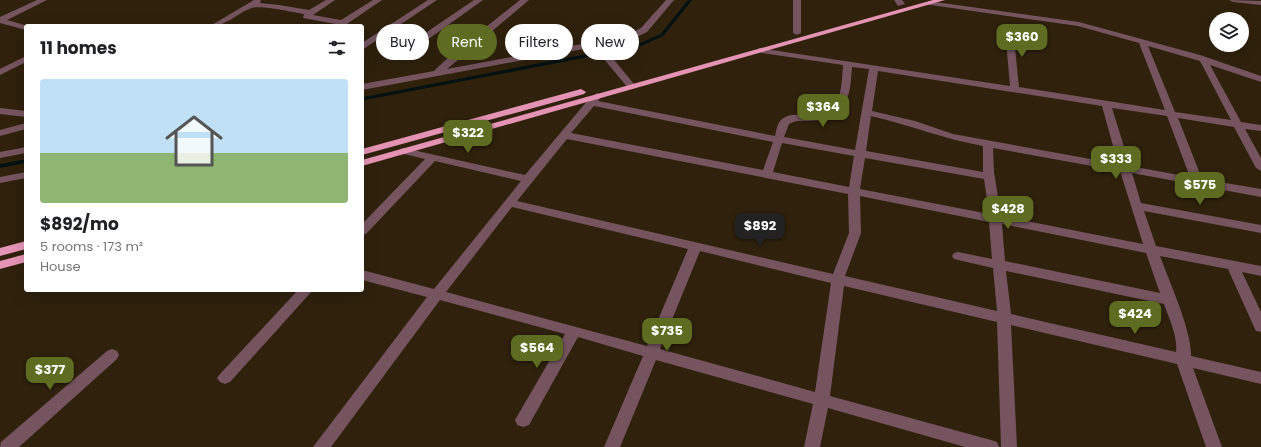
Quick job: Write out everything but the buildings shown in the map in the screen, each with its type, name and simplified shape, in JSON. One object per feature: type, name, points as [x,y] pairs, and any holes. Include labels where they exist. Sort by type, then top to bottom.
[{"type":"highway","points":[[364,162],[594,99],[628,83],[899,2],[917,0]]},
{"type":"highway","points":[[364,151],[762,50],[936,1]]},
{"type":"highway","points":[[0,252],[24,246]]},
{"type":"highway","points":[[0,265],[24,259]]},
{"type":"street","points":[[0,20],[43,0]]},
{"type":"street","points":[[218,24],[261,0]]},
{"type":"street","points":[[332,0],[307,16],[341,24],[378,0]]},
{"type":"street","points":[[364,45],[433,0]]},
{"type":"street","points":[[429,35],[479,0]]},
{"type":"street","points":[[437,73],[456,55],[525,0]]},
{"type":"street","points":[[639,33],[650,25],[670,0]]},
{"type":"street","points":[[797,0],[797,33]]},
{"type":"street","points":[[1233,0],[1261,3]]},
{"type":"street","points":[[936,1],[1079,24],[1203,59],[1261,79]]},
{"type":"street","points":[[251,5],[310,13]]},
{"type":"street","points":[[0,20],[24,27]]},
{"type":"street","points":[[1009,29],[1015,90]]},
{"type":"street","points":[[1143,43],[1198,182]]},
{"type":"street","points":[[364,87],[581,49]]},
{"type":"street","points":[[762,50],[1261,128]]},
{"type":"street","points":[[1203,59],[1261,168]]},
{"type":"street","points":[[0,72],[24,60]]},
{"type":"street","points":[[610,60],[628,83]]},
{"type":"street","points":[[766,174],[784,123],[791,119],[822,117],[830,115],[837,110],[843,101],[848,64]]},
{"type":"street","points":[[812,447],[822,400],[838,278],[855,233],[854,191],[874,68]]},
{"type":"street","points":[[320,447],[437,294],[564,134],[594,99],[778,139],[989,176]]},
{"type":"street","points":[[1106,104],[1136,206],[1170,300],[1184,347],[1183,360],[1214,447]]},
{"type":"street","points":[[0,111],[24,114]]},
{"type":"street","points":[[866,112],[911,123],[942,134],[1261,193]]},
{"type":"street","points":[[0,133],[24,127]]},
{"type":"street","points":[[564,134],[1261,271]]},
{"type":"street","points":[[988,143],[989,176],[995,218],[1004,318],[1009,447]]},
{"type":"street","points":[[0,154],[24,150]]},
{"type":"street","points":[[404,151],[528,180]]},
{"type":"street","points":[[364,229],[432,158]]},
{"type":"street","points":[[0,180],[24,175]]},
{"type":"street","points":[[510,203],[838,278],[1261,378]]},
{"type":"street","points":[[1136,206],[1261,229]]},
{"type":"street","points":[[612,447],[696,245]]},
{"type":"street","points":[[958,256],[1170,300]]},
{"type":"street","points":[[1233,266],[1261,327]]},
{"type":"street","points":[[364,276],[574,331],[991,447]]},
{"type":"street","points":[[225,378],[304,292]]},
{"type":"street","points":[[523,420],[574,331]]},
{"type":"street","points":[[7,447],[112,355]]},
{"type":"waterway","points":[[364,99],[637,46],[662,35],[690,0]]},
{"type":"waterway","points":[[0,166],[24,161]]}]
